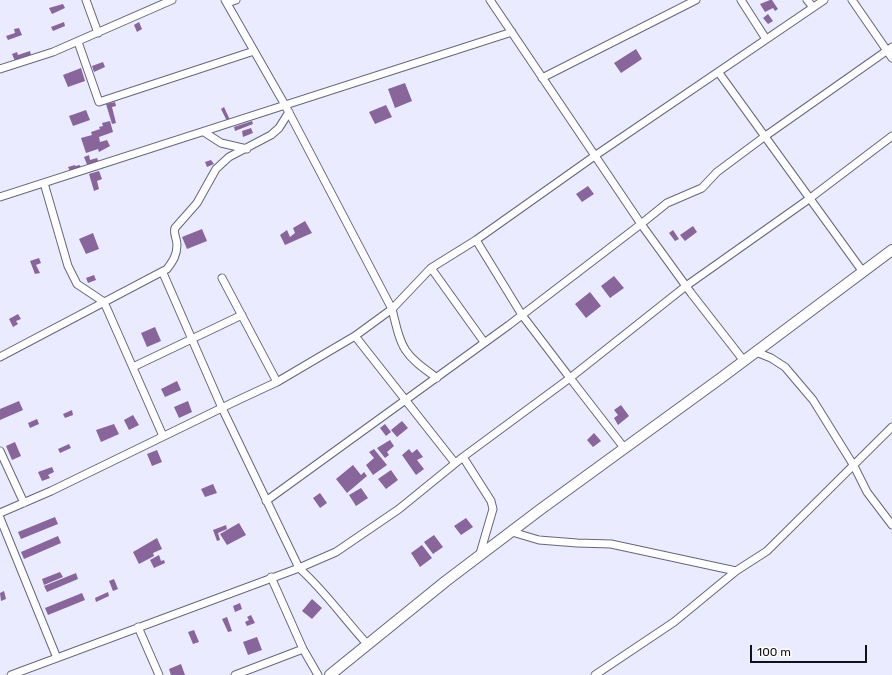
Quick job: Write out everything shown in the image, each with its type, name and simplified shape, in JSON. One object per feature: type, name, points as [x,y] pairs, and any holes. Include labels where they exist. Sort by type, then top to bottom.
[{"type":"street","points":[[86,0],[98,32]]},
{"type":"street","points":[[0,69],[78,42],[172,0]]},
{"type":"street","points":[[236,0],[226,2],[289,112],[392,309],[403,349],[409,356],[436,378]]},
{"type":"street","points":[[490,0],[596,155],[641,224],[686,286],[744,361]]},
{"type":"street","points":[[542,78],[696,0]]},
{"type":"street","points":[[741,0],[766,38]]},
{"type":"street","points":[[807,0],[812,7]]},
{"type":"street","points":[[0,513],[278,382],[355,336],[392,309],[431,268],[476,240],[596,155],[719,73],[766,38],[824,0]]},
{"type":"street","points":[[852,0],[890,49],[892,58]]},
{"type":"street","points":[[0,197],[512,32]]},
{"type":"street","points":[[78,42],[99,102],[254,51]]},
{"type":"street","points":[[266,501],[522,315],[641,224],[667,202],[702,188],[717,172],[764,137],[890,49]]},
{"type":"street","points":[[719,73],[863,272]]},
{"type":"street","points":[[0,357],[162,273],[175,260],[177,244],[174,232],[175,228],[197,202],[216,169],[229,157],[247,149],[271,135],[279,128],[289,112]]},
{"type":"street","points":[[204,132],[221,143],[247,149]]},
{"type":"street","points":[[11,675],[271,577],[299,568],[336,552],[398,510],[455,463],[570,378],[686,286],[809,199],[892,136]]},
{"type":"street","points":[[44,183],[68,266],[77,284],[104,302],[163,436]]},
{"type":"street","points":[[476,240],[522,315],[625,449]]},
{"type":"street","points":[[330,675],[479,556],[892,250]]},
{"type":"street","points":[[431,268],[484,342]]},
{"type":"street","points":[[162,273],[222,408],[299,568],[316,583],[345,621],[368,645]]},
{"type":"street","points":[[222,278],[278,382]]},
{"type":"street","points":[[133,367],[242,315]]},
{"type":"street","points":[[355,336],[455,463]]},
{"type":"street","points":[[756,352],[771,358],[784,367],[814,400],[854,466],[867,492],[892,525]]},
{"type":"street","points":[[595,675],[674,622],[736,571],[767,551],[892,427]]},
{"type":"street","points":[[0,450],[24,503]]},
{"type":"street","points":[[463,457],[491,501],[492,509],[479,556]]},
{"type":"street","points":[[0,518],[57,658]]},
{"type":"street","points":[[512,532],[539,540],[611,544],[736,571]]},
{"type":"street","points":[[271,577],[303,648],[318,675]]},
{"type":"street","points":[[138,627],[159,675]]},
{"type":"street","points":[[235,675],[303,648]]},
{"type":"building","points":[[772,0],[778,9],[775,11],[773,8],[765,12],[760,4]]},
{"type":"building","points":[[63,4],[65,8],[52,14],[49,8]]},
{"type":"building","points":[[768,14],[773,21],[768,24],[763,18]]},
{"type":"building","points":[[64,22],[65,26],[53,31],[51,27]]},
{"type":"building","points":[[139,22],[142,29],[137,32],[134,25]]},
{"type":"building","points":[[19,28],[22,35],[8,40],[6,36],[15,33],[14,29]]},
{"type":"building","points":[[636,49],[642,59],[621,73],[614,63]]},
{"type":"building","points":[[30,51],[31,55],[15,61],[12,54],[17,52],[18,55]]},
{"type":"building","points":[[103,62],[105,67],[94,72],[92,66]]},
{"type":"building","points":[[81,68],[85,81],[68,87],[63,75]]},
{"type":"building","points":[[405,83],[412,101],[395,108],[388,89]]},
{"type":"building","points":[[115,102],[116,106],[112,107],[116,123],[112,124],[106,104]]},
{"type":"building","points":[[386,105],[392,117],[375,124],[369,112]]},
{"type":"building","points":[[224,107],[230,120],[227,121],[221,109]]},
{"type":"building","points":[[86,110],[90,120],[73,126],[69,116]]},
{"type":"building","points":[[110,121],[113,132],[99,137],[100,142],[107,140],[110,146],[99,152],[98,149],[86,153],[81,138],[92,135],[91,132],[100,129],[99,127],[103,126],[102,123]]},
{"type":"building","points":[[252,121],[253,124],[235,131],[234,127]]},
{"type":"building","points":[[251,128],[253,133],[243,137],[242,131]]},
{"type":"building","points":[[89,155],[90,160],[97,158],[99,163],[88,167],[84,157]]},
{"type":"building","points":[[211,160],[214,164],[207,167],[205,162]]},
{"type":"building","points":[[80,165],[81,169],[71,173],[68,167]]},
{"type":"building","points":[[99,171],[102,179],[97,181],[99,189],[94,191],[89,174]]},
{"type":"building","points":[[588,186],[594,194],[582,202],[576,194]]},
{"type":"building","points":[[305,221],[312,233],[285,245],[280,235],[287,230],[290,237],[295,233],[293,228]]},
{"type":"building","points":[[693,226],[697,232],[685,241],[680,235]]},
{"type":"building","points":[[202,229],[207,241],[187,249],[182,237]]},
{"type":"building","points":[[673,230],[679,239],[675,241],[669,233]]},
{"type":"building","points":[[93,233],[99,249],[86,254],[79,239]]},
{"type":"building","points":[[39,258],[41,263],[36,265],[40,273],[35,274],[30,261]]},
{"type":"building","points":[[94,275],[96,280],[88,283],[86,278]]},
{"type":"building","points":[[614,276],[624,288],[610,298],[601,286]]},
{"type":"building","points":[[590,292],[601,306],[586,318],[575,304]]},
{"type":"building","points":[[18,314],[21,319],[16,321],[18,324],[13,327],[9,319]]},
{"type":"building","points":[[155,327],[161,341],[147,347],[141,333]]},
{"type":"building","points":[[177,381],[181,390],[165,397],[161,389]]},
{"type":"building","points":[[19,401],[23,410],[0,420],[0,409]]},
{"type":"building","points":[[188,401],[192,412],[179,418],[174,407]]},
{"type":"building","points":[[621,405],[629,416],[618,425],[614,418],[618,415],[614,410]]},
{"type":"building","points":[[72,410],[73,415],[65,418],[63,414]]},
{"type":"building","points":[[133,415],[139,425],[129,430],[124,420]]},
{"type":"building","points":[[37,419],[39,424],[30,428],[28,423]]},
{"type":"building","points":[[402,421],[408,428],[397,437],[391,430]]},
{"type":"building","points":[[114,424],[119,434],[101,442],[96,430]]},
{"type":"building","points":[[385,424],[391,432],[386,436],[380,428]]},
{"type":"building","points":[[594,433],[601,441],[593,447],[587,440]]},
{"type":"building","points":[[390,440],[394,446],[387,452],[389,455],[385,458],[377,448]]},
{"type":"building","points":[[15,442],[21,456],[12,460],[6,446]]},
{"type":"building","points":[[69,444],[71,448],[60,453],[58,449]]},
{"type":"building","points":[[374,449],[387,465],[373,475],[366,465],[374,458],[369,452]]},
{"type":"building","points":[[409,449],[412,453],[417,449],[423,457],[417,460],[424,469],[416,475],[402,455]]},
{"type":"building","points":[[157,450],[162,462],[152,466],[147,454]]},
{"type":"building","points":[[353,465],[361,475],[364,472],[367,476],[347,493],[336,479]]},
{"type":"building","points":[[52,467],[54,472],[48,475],[50,478],[42,481],[38,472]]},
{"type":"building","points":[[391,470],[398,480],[386,489],[378,479]]},
{"type":"building","points":[[213,484],[217,493],[205,497],[201,489]]},
{"type":"building","points":[[361,488],[368,498],[356,506],[349,495]]},
{"type":"building","points":[[320,493],[327,503],[320,508],[313,498]]},
{"type":"building","points":[[55,517],[58,524],[21,539],[18,532]]},
{"type":"building","points":[[466,518],[473,527],[461,535],[454,526]]},
{"type":"building","points":[[239,523],[246,535],[227,545],[220,534]]},
{"type":"building","points":[[226,525],[227,529],[218,533],[220,540],[217,541],[213,530]]},
{"type":"building","points":[[434,535],[443,547],[433,554],[424,542]]},
{"type":"building","points":[[58,536],[61,543],[24,559],[21,552]]},
{"type":"building","points":[[157,538],[162,549],[153,553],[154,556],[139,564],[133,552]]},
{"type":"building","points":[[422,545],[432,558],[420,567],[411,553]]},
{"type":"building","points":[[159,555],[161,561],[164,560],[165,563],[154,568],[150,560]]},
{"type":"building","points":[[60,572],[63,577],[44,585],[42,579]]},
{"type":"building","points":[[76,573],[78,579],[47,592],[44,586]]},
{"type":"building","points":[[114,579],[118,589],[113,591],[109,581]]},
{"type":"building","points":[[4,591],[6,599],[1,601],[0,593]]},
{"type":"building","points":[[108,592],[109,596],[96,602],[95,598]]},
{"type":"building","points":[[82,593],[85,600],[48,615],[45,608]]},
{"type":"building","points":[[312,599],[322,608],[312,619],[302,611]]},
{"type":"building","points":[[240,603],[242,609],[235,612],[233,606]]},
{"type":"building","points":[[251,615],[255,623],[247,626],[245,622],[249,620],[247,617]]},
{"type":"building","points":[[227,617],[232,631],[228,632],[222,619]]},
{"type":"building","points":[[194,630],[199,642],[193,644],[188,632]]},
{"type":"building","points":[[257,637],[262,650],[248,655],[243,642]]},
{"type":"building","points":[[181,664],[185,675],[171,675],[169,669]]}]
